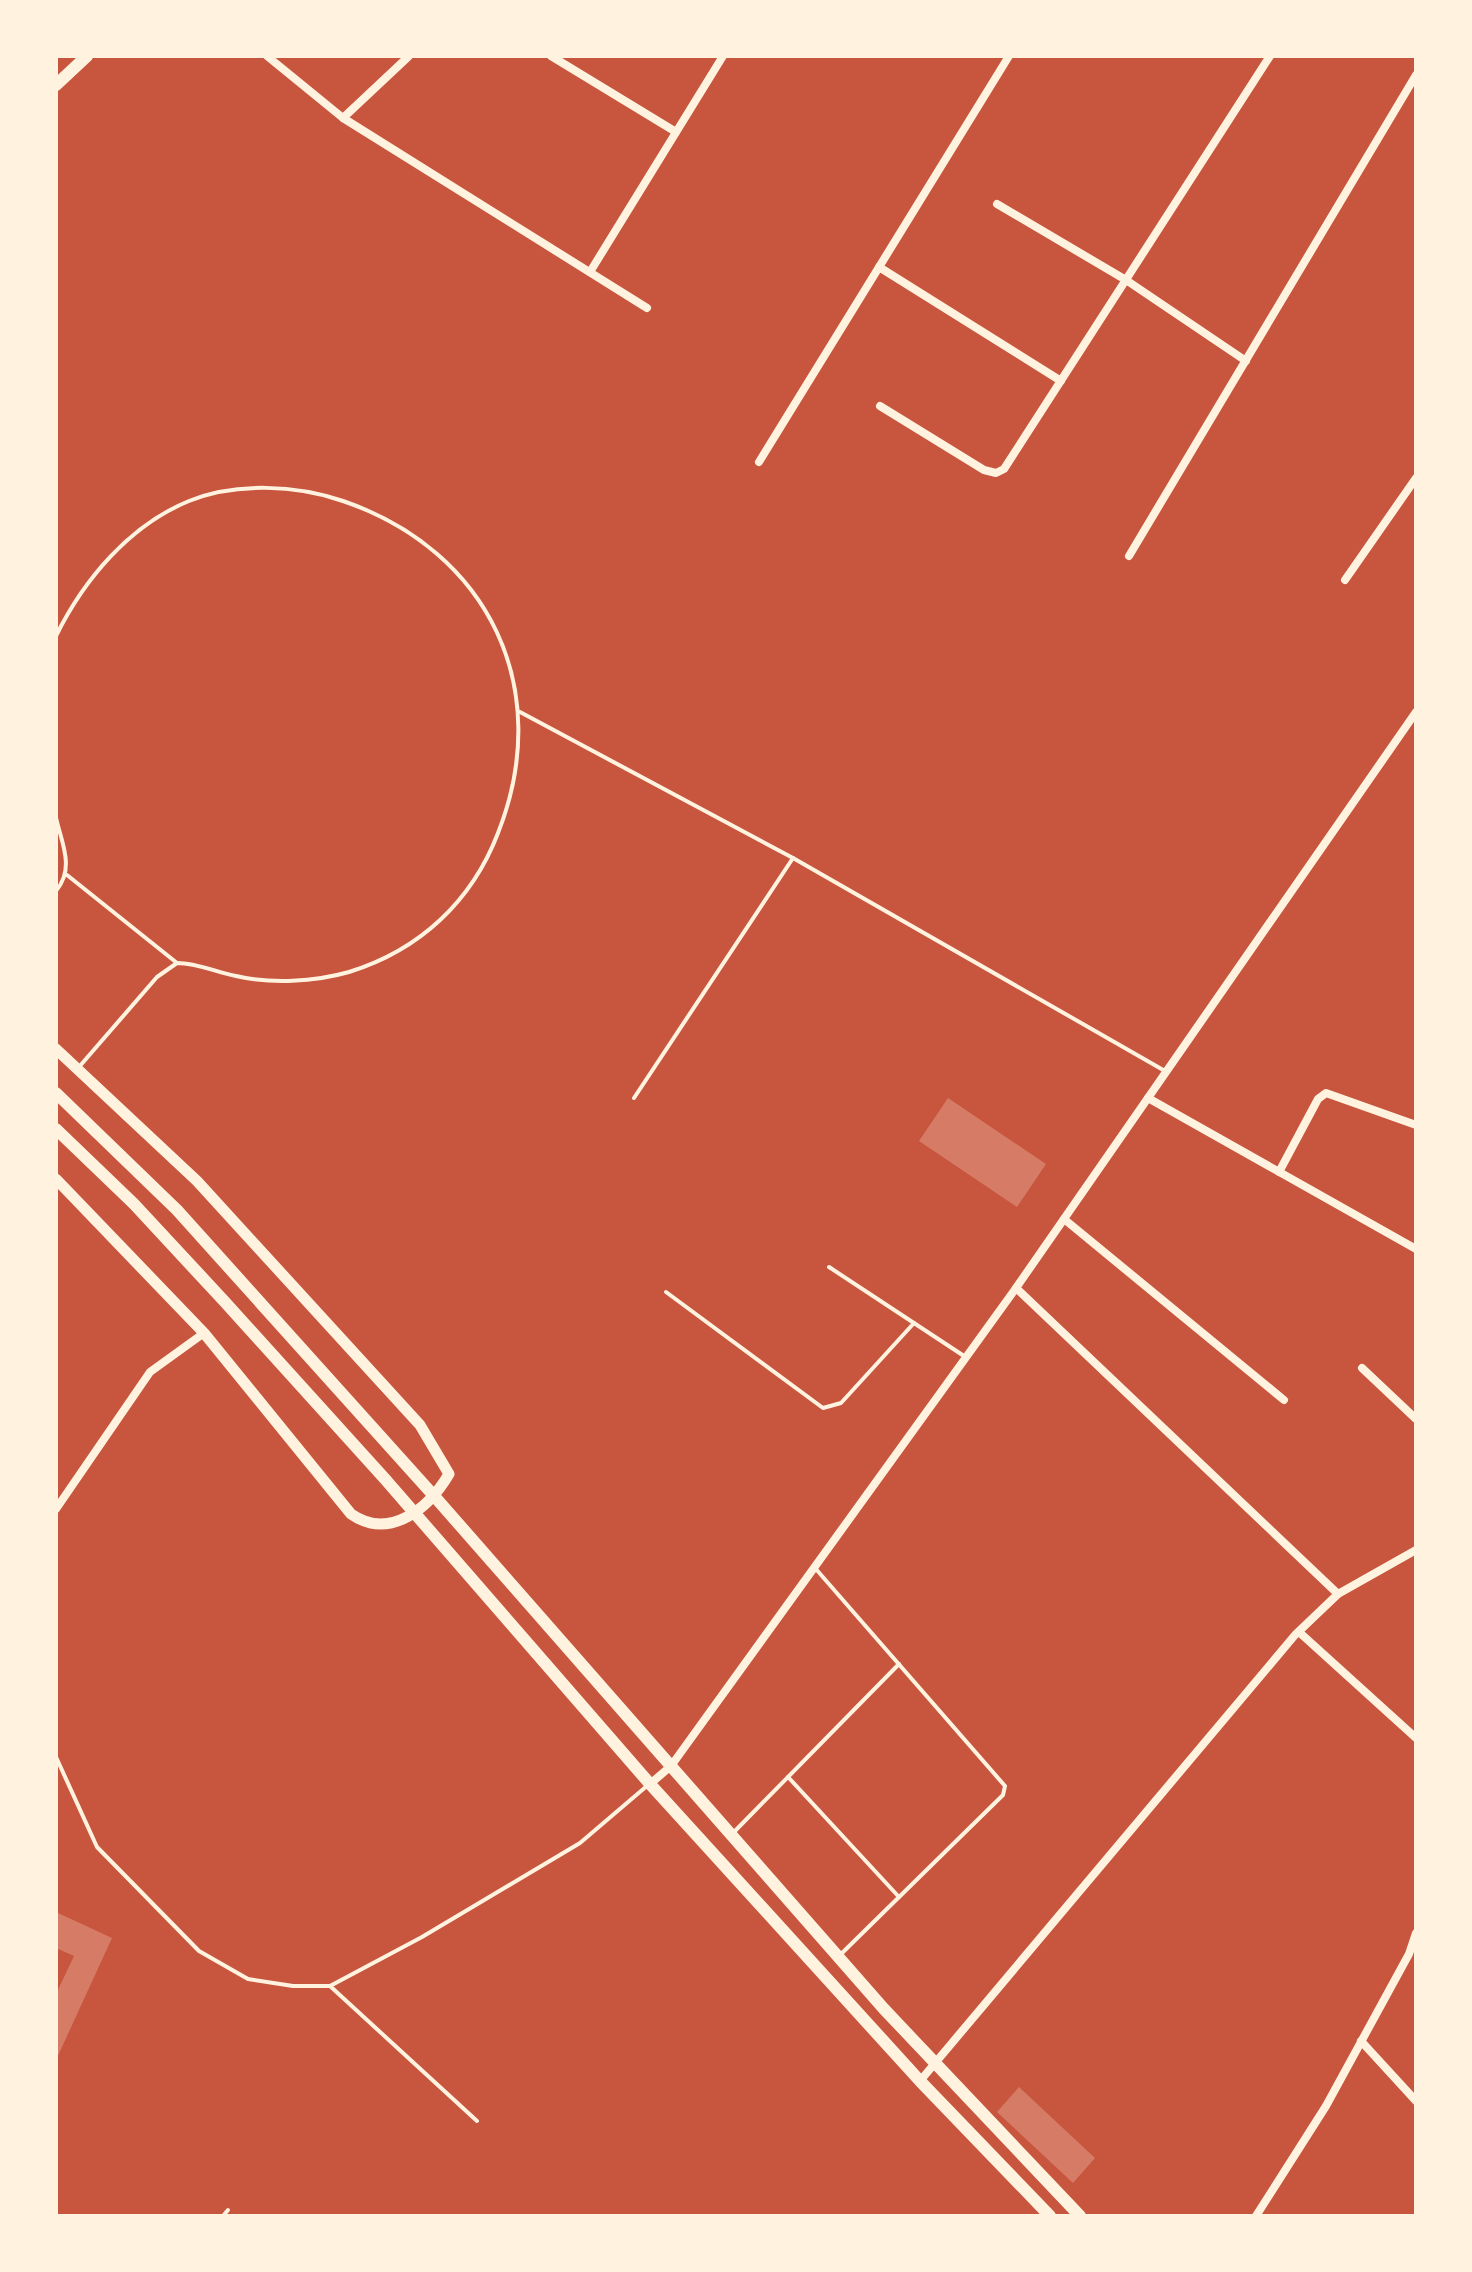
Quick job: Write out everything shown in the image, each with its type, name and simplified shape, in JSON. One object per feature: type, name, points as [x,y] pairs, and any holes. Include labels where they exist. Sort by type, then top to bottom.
[{"type":"main road","points":[[56,85],[87,56]]},
{"type":"main road","points":[[56,1093],[177,1210],[435,1497],[838,1957],[1080,2216]]},
{"type":"main road","points":[[56,1129],[144,1215],[414,1513],[650,1784],[920,2081],[1050,2216]]},
{"type":"street","points":[[267,56],[343,118],[647,308]]},
{"type":"street","points":[[343,118],[409,56]]},
{"type":"street","points":[[551,56],[676,132]]},
{"type":"street","points":[[590,272],[723,56]]},
{"type":"street","points":[[759,462],[1009,56]]},
{"type":"street","points":[[880,406],[984,470],[996,473],[1004,469],[1270,56]]},
{"type":"street","points":[[1129,556],[1416,75]]},
{"type":"street","points":[[997,204],[1126,280],[1246,361]]},
{"type":"street","points":[[879,267],[1061,381]]},
{"type":"street","points":[[1345,580],[1416,478]]},
{"type":"street","points":[[650,1784],[671,1766],[966,1358],[1416,712]]},
{"type":"street","points":[[56,1049],[197,1181],[420,1425],[449,1474],[435,1497],[414,1513],[387,1526],[375,1526],[351,1514],[204,1333],[56,1179]]},
{"type":"street","points":[[1279,1172],[1318,1099],[1326,1093],[1416,1125]]},
{"type":"street","points":[[1148,1098],[1416,1249]]},
{"type":"street","points":[[1064,1219],[1284,1400]]},
{"type":"street","points":[[1016,1288],[1338,1594]]},
{"type":"street","points":[[56,1509],[150,1372],[204,1333]]},
{"type":"street","points":[[1362,1368],[1416,1419]]},
{"type":"street","points":[[920,2081],[1299,1632],[1338,1594],[1416,1550]]},
{"type":"street","points":[[1299,1632],[1416,1738]]},
{"type":"street","points":[[1256,2216],[1326,2106],[1409,1954],[1416,1933]]},
{"type":"street","points":[[1361,2041],[1416,2101]]},
{"type":"lane","points":[[56,636],[95,575],[123,543],[153,519],[191,500],[234,491],[278,488],[323,494],[368,509],[412,533],[458,571],[491,617],[512,668],[520,712],[518,771],[508,808],[490,853],[469,891],[439,924],[349,972],[290,982],[238,977],[177,963],[67,875],[56,818]]},
{"type":"lane","points":[[520,712],[793,858],[1166,1072]]},
{"type":"lane","points":[[634,1098],[793,858]]},
{"type":"lane","points":[[56,891],[67,875]]},
{"type":"lane","points":[[78,1069],[157,977],[177,963]]},
{"type":"lane","points":[[829,1267],[966,1358]]},
{"type":"lane","points":[[666,1292],[823,1408],[841,1403],[914,1323]]},
{"type":"lane","points":[[814,1567],[1005,1786],[1003,1795],[838,1957]]},
{"type":"lane","points":[[731,1835],[899,1664]]},
{"type":"lane","points":[[56,1757],[97,1847],[199,1951],[248,1979],[293,1986],[330,1986],[422,1937],[580,1843],[650,1784]]},
{"type":"lane","points":[[788,1777],[899,1897]]},
{"type":"lane","points":[[330,1986],[477,2121]]},
{"type":"lane","points":[[223,2216],[228,2210]]},
{"type":"building","points":[[948,1098],[1046,1164],[1017,1207],[919,1141]]},
{"type":"building","points":[[56,1912],[112,1938],[56,2060],[56,1994],[74,1956],[56,1948]]},
{"type":"building","points":[[1019,2087],[1095,2158],[1073,2183],[997,2112]]}]
